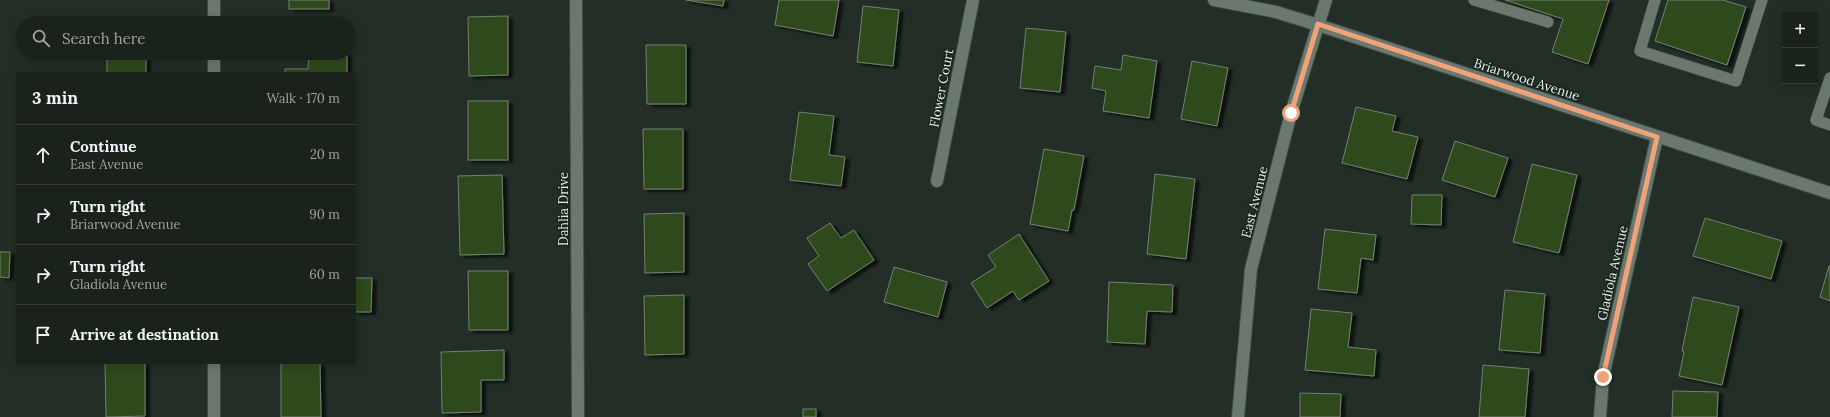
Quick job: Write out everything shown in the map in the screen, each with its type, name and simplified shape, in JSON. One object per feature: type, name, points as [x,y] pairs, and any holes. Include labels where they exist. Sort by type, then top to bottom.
[{"type":"street","points":[[214,0],[214,16]]},
{"type":"street","name":"Dahlia Drive","points":[[576,0],[578,417]]},
{"type":"street","name":"Flower Court","points":[[937,181],[973,0]]},
{"type":"street","name":"Briarwood Avenue","points":[[1214,0],[1276,12],[1318,24],[1830,193]]},
{"type":"street","name":"East Avenue","points":[[1238,417],[1251,269],[1291,113],[1326,0]]},
{"type":"street","points":[[214,60],[214,72]]},
{"type":"street","name":"Gladiola Avenue","points":[[1600,417],[1603,377],[1657,137]]},
{"type":"street","points":[[214,364],[214,417]]},
{"type":"lane","points":[[1474,0],[1548,22]]},
{"type":"lane","points":[[1655,0],[1640,51],[1736,81],[1762,0]]},
{"type":"lane","points":[[1830,78],[1816,120],[1830,125]]},
{"type":"building","points":[[289,0],[329,0],[329,9],[289,9]]},
{"type":"building","points":[[686,0],[724,0],[723,6]]},
{"type":"building","points":[[779,0],[839,0],[833,36],[775,25]]},
{"type":"building","points":[[1505,0],[1609,0],[1588,64],[1552,52],[1563,19]]},
{"type":"building","points":[[1668,0],[1723,0],[1746,7],[1727,65],[1655,41]]},
{"type":"building","points":[[863,6],[899,10],[893,66],[857,62]]},
{"type":"building","points":[[508,16],[508,75],[469,76],[468,17]]},
{"type":"building","points":[[1026,28],[1066,32],[1060,92],[1020,88]]},
{"type":"building","points":[[646,45],[686,45],[686,104],[647,104]]},
{"type":"building","points":[[1123,55],[1157,61],[1149,118],[1103,111],[1106,91],[1092,88],[1095,66],[1121,70]]},
{"type":"building","points":[[107,60],[146,60],[146,72],[107,72]]},
{"type":"building","points":[[309,60],[347,60],[347,72],[285,72],[285,69],[308,69]]},
{"type":"building","points":[[1192,61],[1228,68],[1217,126],[1181,119]]},
{"type":"building","points":[[468,101],[508,101],[508,160],[468,160]]},
{"type":"building","points":[[1356,107],[1396,116],[1392,131],[1418,137],[1407,179],[1342,163]]},
{"type":"building","points":[[799,112],[834,116],[829,155],[845,157],[841,186],[790,180]]},
{"type":"building","points":[[643,129],[683,129],[683,189],[644,189]]},
{"type":"building","points":[[1455,141],[1508,158],[1495,197],[1442,180]]},
{"type":"building","points":[[1044,149],[1084,156],[1074,210],[1072,210],[1068,231],[1030,224]]},
{"type":"building","points":[[1532,164],[1577,175],[1559,253],[1513,242]]},
{"type":"building","points":[[1155,174],[1195,179],[1186,259],[1147,254]]},
{"type":"building","points":[[502,175],[504,254],[460,255],[458,176]]},
{"type":"building","points":[[1412,195],[1442,195],[1441,225],[1411,224]]},
{"type":"building","points":[[684,213],[684,272],[645,273],[644,214]]},
{"type":"building","points":[[1705,218],[1782,241],[1771,279],[1693,256]]},
{"type":"building","points":[[830,223],[841,238],[854,230],[874,260],[827,291],[808,264],[819,256],[807,238]]},
{"type":"building","points":[[1325,229],[1376,235],[1373,260],[1361,258],[1357,293],[1318,289]]},
{"type":"building","points":[[1019,234],[1049,281],[1019,300],[1013,291],[987,308],[971,283],[996,267],[988,255]]},
{"type":"building","points":[[0,252],[10,252],[9,278],[0,277]]},
{"type":"building","points":[[1830,266],[1830,301],[1820,297]]},
{"type":"building","points":[[894,267],[947,282],[938,317],[884,302]]},
{"type":"building","points":[[468,271],[508,271],[508,330],[469,330]]},
{"type":"building","points":[[356,278],[372,278],[371,312],[356,312]]},
{"type":"building","points":[[1109,282],[1173,285],[1172,312],[1147,311],[1145,344],[1107,342]]},
{"type":"building","points":[[1505,290],[1545,294],[1540,353],[1499,350]]},
{"type":"building","points":[[684,295],[684,354],[645,355],[644,296]]},
{"type":"building","points":[[1693,297],[1739,307],[1722,385],[1679,376],[1684,352],[1682,351]]},
{"type":"building","points":[[1311,309],[1352,313],[1348,347],[1376,350],[1374,376],[1305,370]]},
{"type":"building","points":[[504,350],[504,380],[481,380],[481,412],[442,413],[441,352]]},
{"type":"building","points":[[105,364],[145,364],[145,416],[106,417]]},
{"type":"building","points":[[281,364],[320,364],[321,417],[281,417]]},
{"type":"building","points":[[1483,365],[1529,369],[1525,417],[1479,417]]},
{"type":"building","points":[[1673,391],[1718,392],[1717,417],[1672,417]]},
{"type":"building","points":[[1300,393],[1341,394],[1340,417],[1300,417]]},
{"type":"building","points":[[803,409],[816,409],[816,417],[803,417]]},
{"type":"route","points":[[1291,113],[1318,24],[1657,137],[1603,377]]}]
